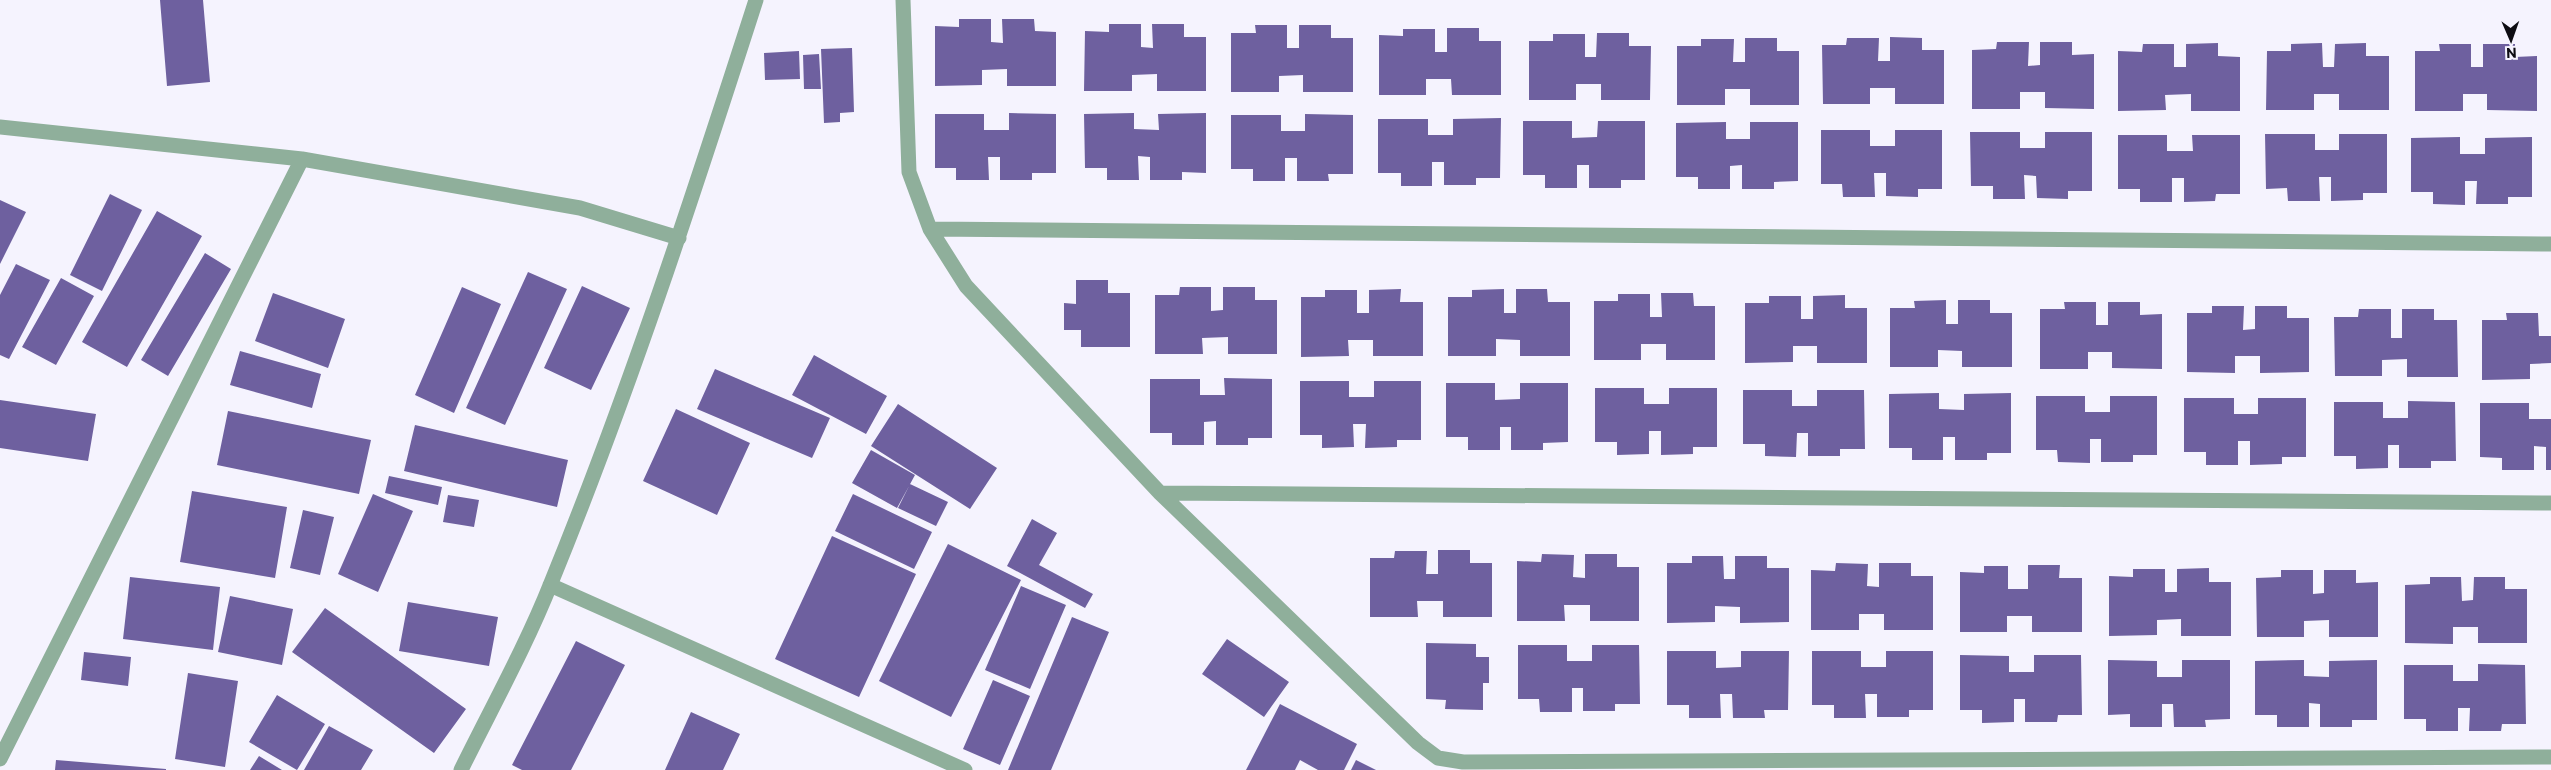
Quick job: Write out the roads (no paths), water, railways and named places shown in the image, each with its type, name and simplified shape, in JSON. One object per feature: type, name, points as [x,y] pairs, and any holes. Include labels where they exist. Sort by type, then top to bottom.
[{"type":"street","points":[[461,770],[550,586],[614,421],[679,238],[756,0]]},
{"type":"street","points":[[903,0],[909,172],[930,229],[966,286],[1160,493],[1418,743],[1438,758],[1463,762],[2551,757]]},
{"type":"street","points":[[0,128],[302,159],[580,208],[679,238]]},
{"type":"street","points":[[0,759],[302,159]]},
{"type":"street","points":[[930,229],[2551,244]]},
{"type":"street","points":[[1160,493],[2551,503]]},
{"type":"street","points":[[550,586],[936,764],[965,770]]}]
